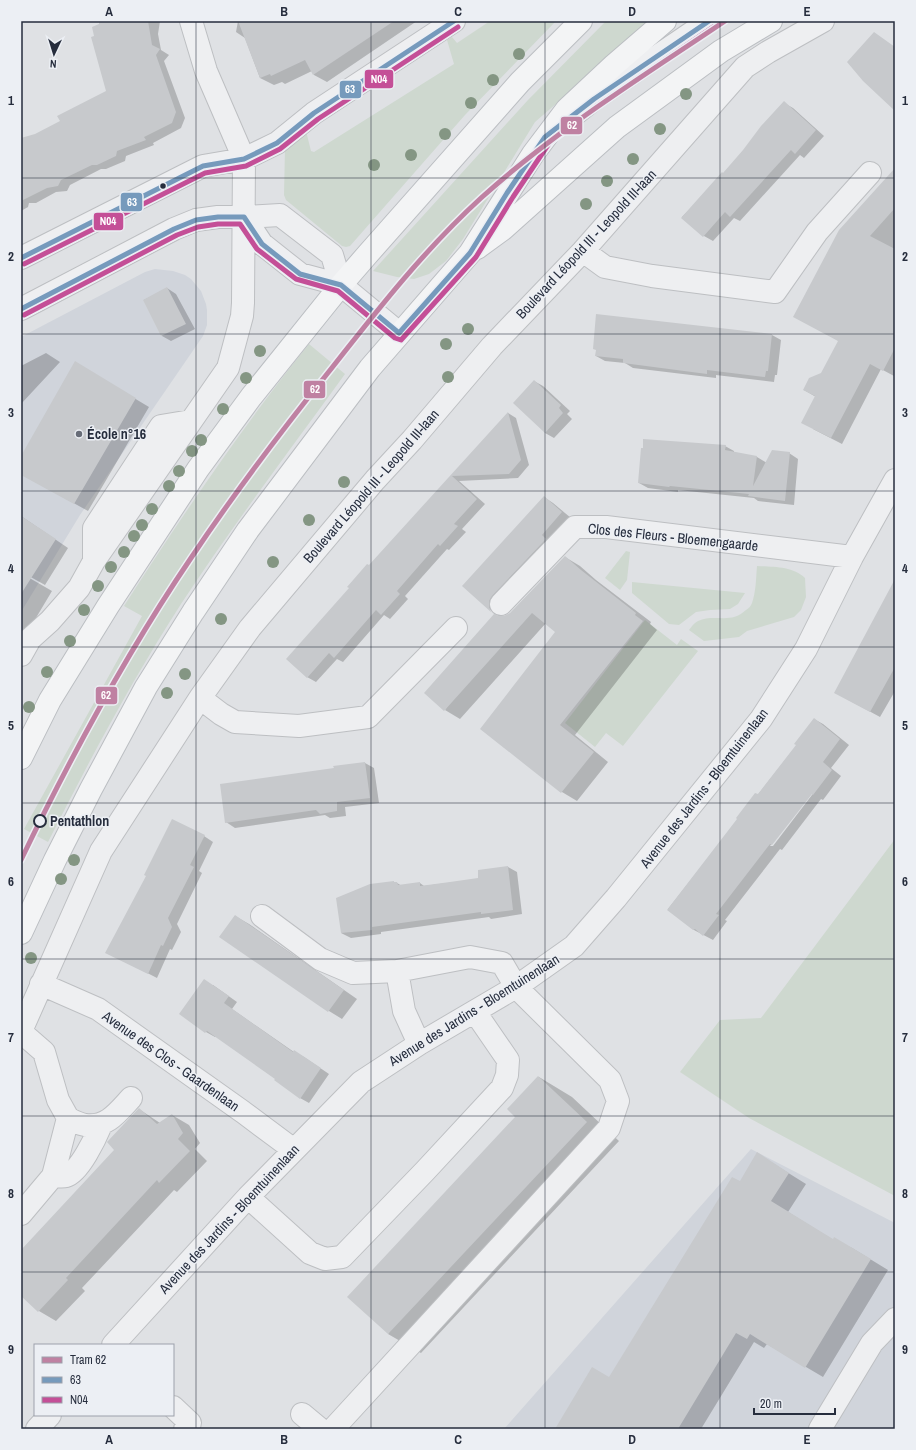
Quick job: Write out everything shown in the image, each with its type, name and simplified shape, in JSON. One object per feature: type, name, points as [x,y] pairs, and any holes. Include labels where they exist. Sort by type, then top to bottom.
[{"type":"main road","points":[[21,758],[50,700],[108,606],[194,475],[251,397],[341,285],[520,82],[581,21]]},
{"type":"main road","points":[[21,933],[55,860],[91,789],[146,687],[193,612],[248,530],[370,368],[470,253],[507,193],[545,137],[567,109],[614,65],[665,21]]},
{"type":"main road","points":[[470,253],[503,229],[617,127],[721,51],[771,21]]},
{"type":"street","points":[[21,655],[30,639],[50,621],[79,588],[94,561],[228,368],[242,316],[244,159],[206,71],[192,21]]},
{"type":"street","points":[[21,258],[203,166],[244,159],[277,143],[314,113],[454,21]]},
{"type":"street","points":[[545,137],[594,99],[709,21]]},
{"type":"street","name":"Boulevard Léopold III - Leopold III-laan","points":[[21,1032],[41,984],[102,851],[200,698],[250,628],[360,497],[412,440],[492,346],[583,251],[745,67],[768,52],[823,21]]},
{"type":"street","points":[[583,251],[606,267],[652,276],[775,292],[817,232],[870,173]]},
{"type":"street","points":[[21,309],[174,229],[196,220],[218,217],[280,215],[332,255],[341,285]]},
{"type":"street","points":[[244,217],[262,244],[300,274],[341,285],[399,333]]},
{"type":"street","name":"Avenue des Jardins - Bloemtuinenlaan","points":[[114,1344],[248,1197],[361,1082],[419,1044],[516,987],[574,946],[616,898],[761,719],[806,649],[852,557],[895,480]]},
{"type":"street","name":"Clos des Fleurs - Bloemengaarde","points":[[501,604],[575,527],[606,527],[852,557]]},
{"type":"street","points":[[200,698],[221,714],[235,722],[299,726],[368,717],[456,628]]},
{"type":"street","points":[[262,916],[320,959],[353,973],[396,971],[470,956],[502,963],[516,987],[610,1080],[618,1101],[609,1128],[333,1429]]},
{"type":"street","points":[[396,971],[404,1011],[419,1044]]},
{"type":"street","name":"Avenue des Clos - Gaardenlaan","points":[[41,984],[98,1009],[244,1112],[294,1150]]},
{"type":"street","points":[[248,1197],[310,1253],[325,1259],[342,1257],[502,1088],[507,1075],[508,1060],[475,1012]]},
{"type":"street","points":[[21,1032],[44,1052],[58,1100],[68,1118],[85,1125],[101,1125],[114,1117],[132,1098]]},
{"type":"street","points":[[21,1214],[53,1176],[68,1118]]},
{"type":"street","points":[[53,1176],[67,1176],[77,1167],[95,1141],[101,1125]]},
{"type":"street","points":[[820,1429],[872,1343],[895,1320]]},
{"type":"street","points":[[174,1408],[191,1427]]},
{"type":"street","points":[[302,1414],[320,1429]]},
{"type":"street","points":[[37,1429],[49,1416]]},
{"type":"shaded area","points":[[490,21],[556,21],[465,115],[350,246],[342,246],[286,200],[284,195],[285,148],[306,131],[311,151],[314,152],[454,64],[447,40],[452,37],[457,43]]},
{"type":"shaded area","points":[[606,21],[652,21],[535,122],[463,239],[446,261],[429,274],[414,279],[397,277],[373,271],[528,100]]},
{"type":"shaded area","name":"École n°16","points":[[155,269],[173,271],[185,275],[191,279],[201,291],[207,310],[207,325],[203,336],[80,515],[21,612],[21,337],[145,272]]},
{"type":"shaded area","points":[[309,344],[345,374],[241,517],[181,604],[145,662],[112,721],[48,842],[24,829],[142,616],[124,606],[213,472],[284,375]]},
{"type":"shaded area","points":[[626,551],[630,552],[627,580],[620,590],[605,578]]},
{"type":"shaded area","points":[[757,566],[789,569],[805,578],[806,597],[801,610],[794,617],[747,631],[739,637],[704,641],[689,630],[698,621],[710,618],[734,617],[749,608],[752,604],[756,585]]},
{"type":"shaded area","points":[[632,582],[745,593],[738,604],[730,609],[696,612],[679,625],[669,624],[632,593]]},
{"type":"shaded area","points":[[645,620],[677,645],[681,639],[698,651],[623,746],[606,733],[595,747],[565,723]]},
{"type":"shaded area","points":[[895,839],[895,1196],[749,1118],[680,1072],[720,1020],[761,1018]]},
{"type":"shaded area","points":[[751,1149],[895,1223],[895,1429],[504,1429]]},
{"type":"building","points":[[99,21],[148,21],[152,45],[160,49],[156,55],[176,112],[172,123],[144,137],[146,140],[117,151],[116,156],[97,165],[92,165],[61,180],[58,186],[47,188],[21,201],[21,138],[35,134],[60,121],[57,116],[106,91],[91,37],[94,36],[92,27],[99,24]]},
{"type":"building","points":[[238,21],[394,21],[313,75],[305,60],[271,76],[270,74],[260,78]]},
{"type":"building","points":[[874,32],[895,47],[895,111],[863,81],[847,62]]},
{"type":"building","points":[[784,101],[816,130],[795,154],[791,150],[730,217],[725,212],[703,237],[681,218],[722,172],[723,173],[761,126]]},
{"type":"building","points":[[895,168],[895,208],[870,236],[895,249],[895,348],[883,371],[870,364],[831,438],[801,423],[815,396],[803,390],[809,378],[821,373],[838,341],[793,317],[839,230]]},
{"type":"building","points":[[167,287],[186,324],[161,336],[143,300]]},
{"type":"building","points":[[596,314],[772,334],[768,371],[766,371],[765,377],[707,370],[707,374],[623,363],[623,359],[595,356],[596,350],[593,349]]},
{"type":"building","points":[[75,361],[136,398],[74,504],[21,475],[21,456]]},
{"type":"building","points":[[534,380],[561,405],[559,408],[563,413],[545,433],[513,403]]},
{"type":"building","points":[[508,412],[521,460],[509,474],[452,476],[477,499],[454,524],[458,526],[440,546],[438,544],[397,591],[400,594],[381,615],[376,610],[334,658],[329,653],[307,678],[286,659],[349,588],[347,587],[367,564],[369,565]]},
{"type":"building","points":[[643,439],[726,445],[725,450],[757,456],[753,486],[772,450],[790,452],[785,501],[748,496],[749,494],[638,483]]},
{"type":"building","points":[[544,496],[562,512],[542,535],[546,539],[492,596],[489,601],[491,612],[462,586]]},
{"type":"building","points":[[21,516],[56,539],[21,594]]},
{"type":"building","points":[[565,556],[636,613],[635,615],[643,621],[560,725],[594,752],[561,793],[480,729],[555,632],[532,613],[444,711],[424,693],[494,614],[504,616],[510,613]]},
{"type":"building","points":[[895,579],[895,667],[870,712],[834,693]]},
{"type":"building","points":[[814,718],[840,739],[823,762],[832,770],[772,845],[770,844],[716,914],[719,915],[703,936],[667,910],[737,819],[736,818],[755,793],[758,794],[796,745],[794,744]]},
{"type":"building","points":[[365,762],[370,798],[337,802],[337,811],[320,814],[316,810],[225,823],[220,784],[334,768],[333,766]]},
{"type":"building","points":[[172,819],[205,835],[190,865],[194,867],[168,918],[172,927],[163,946],[161,945],[148,974],[105,953],[146,876],[144,875]]},
{"type":"building","points":[[508,866],[513,910],[481,914],[481,912],[372,927],[372,930],[341,933],[336,898],[370,884],[394,881],[397,882],[398,885],[420,882],[420,886],[478,878],[478,870]]},
{"type":"building","points":[[235,915],[344,990],[328,1012],[219,937]]},
{"type":"building","points":[[204,979],[229,996],[224,1003],[293,1052],[294,1050],[321,1068],[300,1099],[274,1080],[275,1079],[207,1031],[205,1033],[179,1014]]},
{"type":"building","points":[[538,1076],[587,1122],[388,1334],[347,1297],[515,1117],[507,1109]]},
{"type":"building","points":[[139,1108],[157,1124],[172,1114],[183,1133],[178,1139],[190,1151],[159,1183],[157,1180],[66,1278],[68,1280],[38,1312],[21,1296],[21,1250],[114,1150],[107,1142]]},
{"type":"building","points":[[757,1152],[789,1173],[771,1201],[833,1239],[834,1237],[871,1259],[805,1368],[750,1334],[747,1339],[736,1333],[678,1429],[555,1429],[592,1367],[609,1377],[732,1177],[740,1181]]},
{"type":"tram line","name":"62","points":[[21,860],[100,706],[167,594],[223,511],[257,465],[363,328],[400,283],[439,239],[481,198],[510,173],[600,105],[725,21]]},
{"type":"transit line","name":"63","points":[[21,258],[203,166],[244,159],[277,143],[314,113],[454,21]]},
{"type":"transit line","name":"63","points":[[21,309],[174,229],[196,220],[218,217],[244,217],[262,244],[300,274],[341,285],[399,333],[470,253],[507,193],[545,137],[594,99],[709,21]]},
{"type":"transit line","name":"N04","points":[[24,264],[205,173],[246,166],[280,149],[318,119],[458,27]]},
{"type":"transit line","name":"N04","points":[[24,315],[177,235],[198,227],[218,224],[240,224],[257,249],[296,279],[338,291],[395,338],[401,340],[476,257],[513,197],[550,142],[598,105],[713,27]]},
{"type":"place","name":"École n°16","points":[[79,434]]},
{"type":"place","name":"Pentathlon","points":[[40,821]]}]
